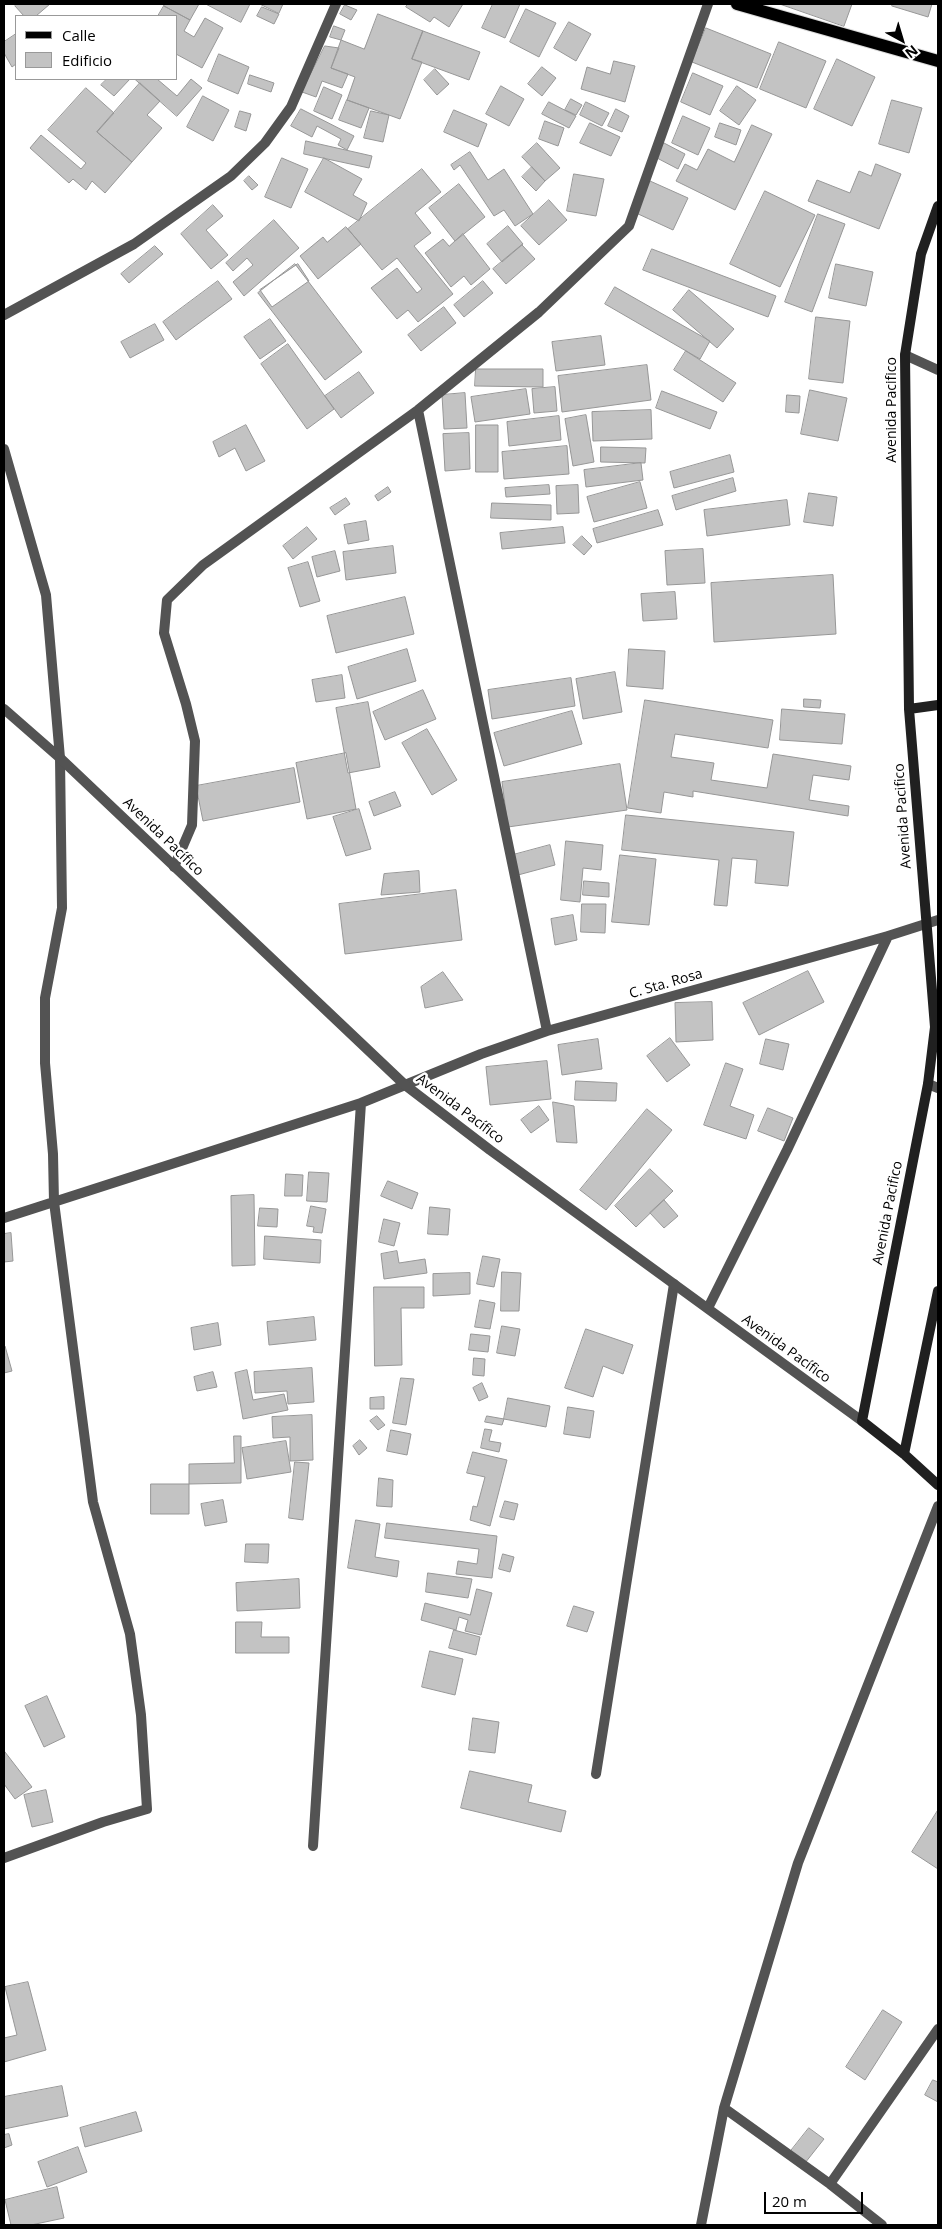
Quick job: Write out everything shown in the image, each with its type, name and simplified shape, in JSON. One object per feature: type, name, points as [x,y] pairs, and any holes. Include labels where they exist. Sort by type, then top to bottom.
[{"type":"main road","points":[[737,4],[938,61]]},
{"type":"main road","name":"Avenida Pacifico","points":[[862,1421],[928,1084],[935,1027],[909,709],[905,355],[920,254],[938,206]]},
{"type":"main road","points":[[909,709],[938,705]]},
{"type":"main road","points":[[904,1454],[938,1290]]},
{"type":"main road","name":"Avenida Pacífico","points":[[862,1421],[904,1454],[938,1485]]},
{"type":"street","points":[[4,315],[134,244],[231,176],[265,143],[291,107],[336,4]]},
{"type":"street","points":[[174,867],[192,826],[195,741],[186,704],[164,633],[167,600],[203,565],[418,410],[539,312],[629,226],[708,4]]},
{"type":"street","points":[[905,355],[938,370]]},
{"type":"street","points":[[418,410],[547,1031]]},
{"type":"street","points":[[4,449],[46,596],[60,758],[62,908],[45,998],[45,1063],[53,1154],[54,1202],[93,1502],[130,1634],[141,1715],[148,1809],[103,1822],[4,1858]]},
{"type":"street","name":"Avenida Pacífico","points":[[4,709],[60,758],[405,1085],[490,1150],[862,1421]]},
{"type":"street","name":"C. Sta. Rosa","points":[[4,1218],[361,1103],[481,1054],[547,1031],[888,936],[938,920]]},
{"type":"street","points":[[708,1308],[787,1150],[888,936]]},
{"type":"street","points":[[928,1084],[938,1088]]},
{"type":"street","points":[[313,1846],[361,1103]]},
{"type":"street","points":[[596,1774],[674,1284]]},
{"type":"street","points":[[701,2225],[724,2108],[798,1863],[938,1506]]},
{"type":"street","points":[[830,2184],[938,2029]]},
{"type":"street","points":[[724,2108],[830,2184],[882,2225]]},
{"type":"building","points":[[17,4],[50,4],[37,15],[23,15],[15,6]]},
{"type":"building","points":[[165,4],[199,4],[190,20],[164,6]]},
{"type":"building","points":[[206,4],[250,4],[241,22]]},
{"type":"building","points":[[260,4],[283,4],[279,13]]},
{"type":"building","points":[[408,4],[463,4],[449,27],[434,17],[430,22],[406,7]]},
{"type":"building","points":[[493,4],[520,4],[505,38],[482,28]]},
{"type":"building","points":[[780,4],[852,4],[844,26]]},
{"type":"building","points":[[893,4],[932,4],[928,17],[892,6]]},
{"type":"building","points":[[345,5],[357,10],[351,20],[340,14]]},
{"type":"building","points":[[164,6],[190,20],[184,31],[194,37],[205,18],[223,28],[202,68],[178,55],[178,15],[159,15]]},
{"type":"building","points":[[262,7],[279,14],[274,24],[257,16]]},
{"type":"building","points":[[526,9],[556,23],[539,57],[510,42]]},
{"type":"building","points":[[378,14],[423,31],[412,59],[422,62],[400,119],[347,100],[355,77],[331,68],[341,40],[364,49]]},
{"type":"building","points":[[569,22],[591,34],[576,61],[554,48]]},
{"type":"building","points":[[334,26],[345,30],[341,40],[330,37]]},
{"type":"building","points":[[706,28],[771,54],[757,88],[692,62]]},
{"type":"building","points":[[423,31],[480,52],[469,80],[412,59]]},
{"type":"building","points":[[15,35],[15,65],[12,67],[4,53],[4,42]]},
{"type":"building","points":[[779,42],[826,61],[806,108],[760,89]]},
{"type":"building","points":[[325,46],[339,48],[331,68],[348,74],[342,88],[322,81],[316,97],[302,92]]},
{"type":"building","points":[[219,54],[249,67],[238,94],[208,81]]},
{"type":"building","points":[[837,59],[875,77],[852,126],[814,109]]},
{"type":"building","points":[[614,61],[635,66],[625,102],[581,89],[587,67],[610,74]]},
{"type":"building","points":[[542,67],[556,78],[542,96],[528,84]]},
{"type":"building","points":[[435,69],[449,84],[437,95],[424,80]]},
{"type":"building","points":[[693,73],[723,86],[710,115],[681,102]]},
{"type":"building","points":[[250,75],[274,83],[271,92],[248,84]]},
{"type":"building","points":[[191,79],[202,88],[177,116],[136,80],[158,80],[177,96]]},
{"type":"building","points":[[106,80],[129,80],[114,96],[101,85]]},
{"type":"building","points":[[140,83],[160,101],[147,115],[162,128],[132,162],[97,132]]},
{"type":"building","points":[[501,86],[524,99],[509,126],[486,114]]},
{"type":"building","points":[[737,86],[756,100],[739,125],[720,111]]},
{"type":"building","points":[[324,87],[342,95],[332,119],[314,111]]},
{"type":"building","points":[[86,88],[114,113],[97,132],[132,162],[105,193],[92,181],[86,190],[73,179],[69,183],[30,148],[41,135],[81,169],[86,163],[48,130]]},
{"type":"building","points":[[203,96],[229,110],[213,141],[187,127]]},
{"type":"building","points":[[571,99],[582,105],[576,115],[565,110]]},
{"type":"building","points":[[347,100],[369,108],[361,128],[339,120]]},
{"type":"building","points":[[892,100],[922,108],[909,153],[879,144]]},
{"type":"building","points":[[549,102],[576,116],[569,128],[542,114]]},
{"type":"building","points":[[586,102],[609,113],[602,126],[580,115]]},
{"type":"building","points":[[301,109],[354,136],[347,150],[338,145],[341,139],[317,126],[312,137],[291,126]]},
{"type":"building","points":[[616,109],[629,116],[622,132],[608,126]]},
{"type":"building","points":[[454,110],[487,124],[478,147],[444,132]]},
{"type":"building","points":[[240,111],[251,114],[246,131],[235,127]]},
{"type":"building","points":[[371,111],[389,115],[383,142],[364,138]]},
{"type":"building","points":[[683,116],[710,128],[698,155],[672,143]]},
{"type":"building","points":[[545,121],[564,128],[558,146],[539,139]]},
{"type":"building","points":[[590,123],[620,137],[611,156],[580,143]]},
{"type":"building","points":[[720,123],[741,130],[736,145],[715,137]]},
{"type":"building","points":[[752,125],[772,134],[735,210],[676,181],[685,164],[697,170],[708,149],[734,162]]},
{"type":"building","points":[[306,141],[372,156],[369,168],[304,154]]},
{"type":"building","points":[[537,143],[560,168],[545,181],[522,157]]},
{"type":"building","points":[[664,143],[685,154],[678,169],[657,158]]},
{"type":"building","points":[[470,152],[488,180],[504,169],[533,214],[515,226],[504,210],[494,216],[460,165],[454,170],[451,165]]},
{"type":"building","points":[[282,158],[308,169],[291,208],[265,197]]},
{"type":"building","points":[[324,158],[362,179],[353,195],[367,203],[359,221],[305,192]]},
{"type":"building","points":[[876,164],[901,174],[879,229],[808,201],[817,180],[850,193],[859,171],[871,176]]},
{"type":"building","points":[[532,167],[545,181],[536,191],[522,177]]},
{"type":"building","points":[[422,169],[441,192],[415,213],[431,233],[414,246],[453,294],[418,322],[408,310],[397,319],[371,288],[397,268],[417,293],[422,289],[397,258],[382,270],[348,229]]},
{"type":"building","points":[[574,174],[604,179],[596,216],[567,211]]},
{"type":"building","points":[[249,176],[258,185],[252,190],[244,181]]},
{"type":"building","points":[[650,181],[688,198],[673,230],[636,213]]},
{"type":"building","points":[[459,184],[485,217],[455,241],[429,208]]},
{"type":"building","points":[[765,191],[815,215],[780,287],[730,264]]},
{"type":"building","points":[[549,200],[567,220],[539,245],[521,226]]},
{"type":"building","points":[[213,205],[223,216],[206,230],[228,255],[211,269],[181,234]]},
{"type":"building","points":[[818,214],[845,224],[812,312],[785,302]]},
{"type":"building","points":[[274,220],[299,248],[244,296],[233,282],[253,265],[247,258],[233,271],[226,263]]},
{"type":"building","points":[[508,226],[523,244],[502,262],[487,244]]},
{"type":"building","points":[[346,227],[361,244],[318,279],[300,256],[323,237],[327,242]]},
{"type":"building","points":[[463,234],[490,269],[471,285],[464,276],[451,287],[425,253],[443,239],[449,246]]},
{"type":"building","points":[[522,245],[535,259],[506,284],[493,269]]},
{"type":"building","points":[[155,246],[163,254],[129,283],[121,274]]},
{"type":"building","points":[[652,249],[776,296],[768,317],[643,270]]},
{"type":"building","points":[[295,264],[362,352],[325,380],[258,293]]},
{"type":"building","points":[[298,264],[309,281],[272,307],[260,290]]},
{"type":"building","points":[[836,264],[873,272],[866,306],[829,298]]},
{"type":"building","points":[[218,281],[232,299],[176,340],[163,322]]},
{"type":"building","points":[[483,281],[493,293],[464,317],[454,305]]},
{"type":"building","points":[[615,287],[710,341],[700,359],[605,304]]},
{"type":"building","points":[[689,290],[734,329],[717,348],[673,310]]},
{"type":"building","points":[[444,307],[456,323],[421,351],[408,335]]},
{"type":"building","points":[[816,317],[850,321],[843,383],[809,379]]},
{"type":"building","points":[[270,319],[286,341],[260,359],[244,337]]},
{"type":"building","points":[[155,324],[164,340],[130,358],[121,342]]},
{"type":"building","points":[[601,336],[605,365],[556,371],[552,342]]},
{"type":"building","points":[[288,344],[334,409],[307,429],[261,364]]},
{"type":"building","points":[[686,351],[736,383],[723,402],[674,370]]},
{"type":"building","points":[[647,365],[651,400],[562,412],[558,376]]},
{"type":"building","points":[[476,369],[543,369],[543,387],[475,386]]},
{"type":"building","points":[[359,372],[374,393],[341,418],[325,396]]},
{"type":"building","points":[[555,387],[557,411],[534,413],[532,389]]},
{"type":"building","points":[[526,389],[530,414],[475,422],[471,397]]},
{"type":"building","points":[[810,390],[847,398],[838,441],[801,434]]},
{"type":"building","points":[[662,391],[717,412],[710,429],[656,408]]},
{"type":"building","points":[[465,393],[467,428],[444,429],[442,395]]},
{"type":"building","points":[[787,395],[800,396],[799,413],[786,412]]},
{"type":"building","points":[[651,410],[652,439],[593,441],[592,412]]},
{"type":"building","points":[[586,415],[594,462],[573,466],[565,419]]},
{"type":"building","points":[[559,416],[561,440],[509,446],[507,422]]},
{"type":"building","points":[[246,425],[265,461],[246,471],[235,448],[219,457],[213,442]]},
{"type":"building","points":[[476,425],[498,425],[498,472],[476,472]]},
{"type":"building","points":[[469,433],[470,469],[445,471],[443,434]]},
{"type":"building","points":[[567,446],[569,474],[504,479],[502,452]]},
{"type":"building","points":[[601,447],[646,448],[645,463],[601,462]]},
{"type":"building","points":[[730,455],[734,472],[674,488],[670,472]]},
{"type":"building","points":[[641,463],[643,480],[586,487],[584,470]]},
{"type":"building","points":[[733,478],[736,491],[676,510],[672,496]]},
{"type":"building","points":[[640,482],[647,508],[594,522],[587,497]]},
{"type":"building","points":[[549,485],[550,494],[506,497],[505,488]]},
{"type":"building","points":[[578,485],[579,513],[557,514],[556,486]]},
{"type":"building","points":[[388,487],[391,492],[378,501],[375,496]]},
{"type":"building","points":[[809,493],[837,497],[833,526],[804,522]]},
{"type":"building","points":[[346,498],[350,504],[335,515],[330,508]]},
{"type":"building","points":[[787,500],[790,525],[707,536],[704,510]]},
{"type":"building","points":[[492,503],[551,505],[551,520],[491,518]]},
{"type":"building","points":[[658,510],[663,525],[597,543],[593,529]]},
{"type":"building","points":[[366,521],[369,540],[348,544],[344,525]]},
{"type":"building","points":[[307,527],[317,539],[293,559],[283,546]]},
{"type":"building","points":[[563,527],[565,543],[502,549],[500,533]]},
{"type":"building","points":[[582,536],[592,546],[584,555],[573,545]]},
{"type":"building","points":[[393,546],[396,573],[346,580],[343,552]]},
{"type":"building","points":[[703,549],[705,583],[667,585],[665,551]]},
{"type":"building","points":[[335,551],[340,571],[317,577],[312,557]]},
{"type":"building","points":[[308,562],[320,601],[300,607],[288,568]]},
{"type":"building","points":[[833,575],[836,634],[714,642],[711,583]]},
{"type":"building","points":[[675,592],[677,619],[643,621],[641,594]]},
{"type":"building","points":[[405,597],[414,634],[336,653],[327,616]]},
{"type":"building","points":[[407,649],[416,681],[357,699],[348,667]]},
{"type":"building","points":[[629,649],[665,651],[663,689],[627,686]]},
{"type":"building","points":[[615,672],[622,712],[583,719],[576,679]]},
{"type":"building","points":[[342,675],[345,698],[316,702],[312,680]]},
{"type":"building","points":[[571,678],[575,706],[492,719],[488,690]]},
{"type":"building","points":[[423,690],[436,719],[385,740],[373,712]]},
{"type":"building","points":[[804,699],[821,700],[820,708],[804,707]]},
{"type":"building","points":[[645,700],[773,720],[768,748],[675,734],[671,757],[714,763],[711,780],[767,788],[773,754],[851,766],[849,780],[813,775],[809,800],[849,806],[848,816],[693,791],[693,797],[664,792],[661,813],[628,808]]},
{"type":"building","points":[[368,702],[380,767],[348,773],[336,708]]},
{"type":"building","points":[[782,709],[845,714],[842,744],[780,740]]},
{"type":"building","points":[[572,711],[582,744],[504,766],[494,733]]},
{"type":"building","points":[[427,729],[457,780],[432,795],[402,743]]},
{"type":"building","points":[[346,753],[356,809],[307,819],[296,763]]},
{"type":"building","points":[[620,764],[627,810],[508,827],[502,782]]},
{"type":"building","points":[[294,768],[300,802],[203,821],[196,786]]},
{"type":"building","points":[[395,792],[401,806],[374,816],[369,802]]},
{"type":"building","points":[[359,809],[371,849],[346,856],[333,817]]},
{"type":"building","points":[[626,815],[794,832],[788,886],[755,883],[757,860],[732,858],[727,906],[714,905],[719,860],[622,850]]},
{"type":"building","points":[[566,841],[603,845],[601,870],[583,868],[580,902],[561,900]]},
{"type":"building","points":[[550,845],[555,865],[518,875],[513,855]]},
{"type":"building","points":[[620,855],[656,859],[649,925],[612,922]]},
{"type":"building","points":[[419,871],[420,892],[381,895],[384,874]]},
{"type":"building","points":[[584,881],[609,883],[609,897],[583,895]]},
{"type":"building","points":[[456,890],[462,940],[345,954],[339,904]]},
{"type":"building","points":[[582,904],[606,904],[605,933],[581,932]]},
{"type":"building","points":[[573,915],[577,940],[555,945],[551,919]]},
{"type":"building","points":[[808,971],[824,1002],[759,1035],[743,1003]]},
{"type":"building","points":[[443,972],[463,1000],[425,1008],[421,987]]},
{"type":"building","points":[[712,1002],[713,1040],[676,1042],[675,1003]]},
{"type":"building","points":[[670,1038],[690,1065],[667,1082],[647,1056]]},
{"type":"building","points":[[598,1039],[602,1069],[562,1075],[558,1045]]},
{"type":"building","points":[[766,1039],[789,1044],[783,1070],[760,1064]]},
{"type":"building","points":[[547,1061],[551,1099],[490,1105],[486,1067]]},
{"type":"building","points":[[726,1063],[743,1069],[730,1106],[754,1115],[746,1139],[704,1125]]},
{"type":"building","points":[[576,1081],[617,1083],[616,1101],[575,1100]]},
{"type":"building","points":[[553,1102],[574,1106],[577,1143],[557,1142]]},
{"type":"building","points":[[539,1106],[549,1120],[531,1133],[521,1120]]},
{"type":"building","points":[[768,1108],[793,1118],[784,1141],[758,1131]]},
{"type":"building","points":[[647,1109],[672,1130],[606,1210],[580,1190]]},
{"type":"building","points":[[650,1169],[673,1191],[636,1227],[615,1206]]},
{"type":"building","points":[[309,1172],[329,1173],[327,1202],[307,1201]]},
{"type":"building","points":[[286,1174],[303,1175],[302,1196],[285,1196]]},
{"type":"building","points":[[388,1181],[418,1193],[412,1209],[381,1196]]},
{"type":"building","points":[[254,1195],[255,1265],[232,1266],[231,1196]]},
{"type":"building","points":[[664,1200],[678,1216],[664,1228],[650,1213]]},
{"type":"building","points":[[311,1206],[326,1209],[322,1233],[313,1232],[314,1227],[307,1226]]},
{"type":"building","points":[[430,1207],[450,1209],[448,1235],[428,1234]]},
{"type":"building","points":[[260,1208],[278,1209],[277,1227],[258,1226]]},
{"type":"building","points":[[384,1219],[400,1223],[394,1246],[379,1242]]},
{"type":"building","points":[[11,1233],[13,1261],[4,1262],[4,1234]]},
{"type":"building","points":[[265,1236],[321,1240],[320,1263],[264,1259]]},
{"type":"building","points":[[397,1251],[399,1263],[425,1259],[427,1273],[384,1279],[381,1254]]},
{"type":"building","points":[[483,1256],[500,1259],[494,1287],[477,1284]]},
{"type":"building","points":[[502,1272],[521,1273],[519,1311],[501,1311]]},
{"type":"building","points":[[470,1273],[470,1294],[433,1296],[433,1274]]},
{"type":"building","points":[[374,1287],[424,1287],[424,1308],[401,1308],[402,1365],[375,1366]]},
{"type":"building","points":[[480,1300],[495,1303],[490,1329],[475,1327]]},
{"type":"building","points":[[314,1317],[316,1340],[269,1345],[267,1322]]},
{"type":"building","points":[[218,1323],[221,1345],[194,1350],[191,1328]]},
{"type":"building","points":[[502,1326],[520,1329],[515,1356],[497,1353]]},
{"type":"building","points":[[586,1329],[633,1345],[623,1374],[603,1366],[593,1397],[565,1388]]},
{"type":"building","points":[[471,1334],[490,1336],[488,1352],[469,1350]]},
{"type":"building","points":[[4,1346],[12,1371],[4,1373]]},
{"type":"building","points":[[474,1358],[485,1359],[484,1376],[473,1375]]},
{"type":"building","points":[[312,1368],[314,1402],[288,1404],[287,1391],[255,1393],[254,1372]]},
{"type":"building","points":[[247,1370],[253,1400],[284,1394],[288,1410],[243,1419],[235,1373]]},
{"type":"building","points":[[213,1372],[217,1387],[197,1391],[194,1377]]},
{"type":"building","points":[[401,1378],[414,1379],[406,1425],[393,1423]]},
{"type":"building","points":[[482,1383],[488,1397],[479,1401],[473,1388]]},
{"type":"building","points":[[384,1397],[384,1409],[370,1409],[370,1398]]},
{"type":"building","points":[[508,1398],[550,1406],[546,1427],[504,1419]]},
{"type":"building","points":[[568,1407],[594,1411],[590,1438],[564,1434]]},
{"type":"building","points":[[312,1415],[313,1460],[290,1461],[290,1437],[273,1438],[272,1417]]},
{"type":"building","points":[[377,1416],[385,1425],[378,1430],[370,1421]]},
{"type":"building","points":[[487,1416],[504,1419],[502,1425],[485,1422]]},
{"type":"building","points":[[485,1429],[492,1430],[489,1441],[501,1443],[499,1452],[481,1448]]},
{"type":"building","points":[[391,1430],[411,1434],[407,1455],[387,1451]]},
{"type":"building","points":[[234,1436],[241,1436],[241,1483],[189,1484],[189,1464],[234,1463]]},
{"type":"building","points":[[360,1440],[367,1448],[359,1455],[353,1446]]},
{"type":"building","points":[[286,1441],[291,1472],[247,1479],[242,1448]]},
{"type":"building","points":[[473,1452],[507,1460],[490,1526],[470,1520],[473,1506],[477,1507],[485,1477],[467,1473]]},
{"type":"building","points":[[295,1462],[309,1463],[303,1520],[289,1518]]},
{"type":"building","points":[[379,1478],[393,1480],[392,1507],[377,1506]]},
{"type":"building","points":[[151,1484],[189,1484],[189,1514],[151,1514]]},
{"type":"building","points":[[223,1500],[227,1522],[205,1526],[201,1504]]},
{"type":"building","points":[[505,1501],[518,1504],[514,1520],[500,1517]]},
{"type":"building","points":[[356,1520],[380,1524],[375,1557],[399,1561],[397,1577],[348,1568]]},
{"type":"building","points":[[387,1523],[497,1536],[492,1578],[456,1574],[458,1561],[477,1564],[479,1549],[385,1538]]},
{"type":"building","points":[[246,1544],[269,1544],[268,1563],[245,1562]]},
{"type":"building","points":[[503,1554],[514,1557],[510,1572],[499,1569]]},
{"type":"building","points":[[428,1573],[472,1579],[468,1598],[426,1592]]},
{"type":"building","points":[[299,1579],[300,1608],[237,1611],[236,1583]]},
{"type":"building","points":[[477,1589],[492,1593],[481,1635],[465,1631],[468,1620],[459,1617],[456,1630],[421,1620],[425,1603],[470,1615]]},
{"type":"building","points":[[574,1606],[594,1612],[587,1632],[567,1626]]},
{"type":"building","points":[[236,1622],[262,1622],[261,1637],[289,1637],[289,1653],[236,1653]]},
{"type":"building","points":[[454,1630],[480,1637],[476,1655],[449,1648]]},
{"type":"building","points":[[430,1651],[463,1659],[455,1695],[422,1687]]},
{"type":"building","points":[[47,1696],[65,1737],[44,1747],[25,1706]]},
{"type":"building","points":[[473,1718],[499,1722],[495,1753],[469,1750]]},
{"type":"building","points":[[5,1752],[32,1787],[15,1799],[4,1784]]},
{"type":"building","points":[[470,1771],[532,1785],[528,1802],[566,1811],[561,1832],[461,1808]]},
{"type":"building","points":[[46,1790],[53,1822],[32,1827],[24,1795]]},
{"type":"building","points":[[938,1810],[938,1869],[912,1852]]},
{"type":"building","points":[[28,1982],[46,2050],[4,2062],[4,2038],[17,2035],[5,1987]]},
{"type":"building","points":[[883,2010],[902,2022],[865,2080],[846,2067]]},
{"type":"building","points":[[933,2080],[938,2082],[938,2102],[925,2095]]},
{"type":"building","points":[[62,2086],[68,2116],[4,2129],[4,2097]]},
{"type":"building","points":[[136,2112],[142,2131],[85,2147],[80,2128]]},
{"type":"building","points":[[809,2128],[824,2139],[805,2163],[790,2152]]},
{"type":"building","points":[[9,2134],[12,2145],[4,2148],[4,2135]]},
{"type":"building","points":[[78,2147],[87,2172],[47,2187],[38,2162]]},
{"type":"building","points":[[57,2187],[64,2218],[31,2225],[11,2225],[5,2200]]}]
